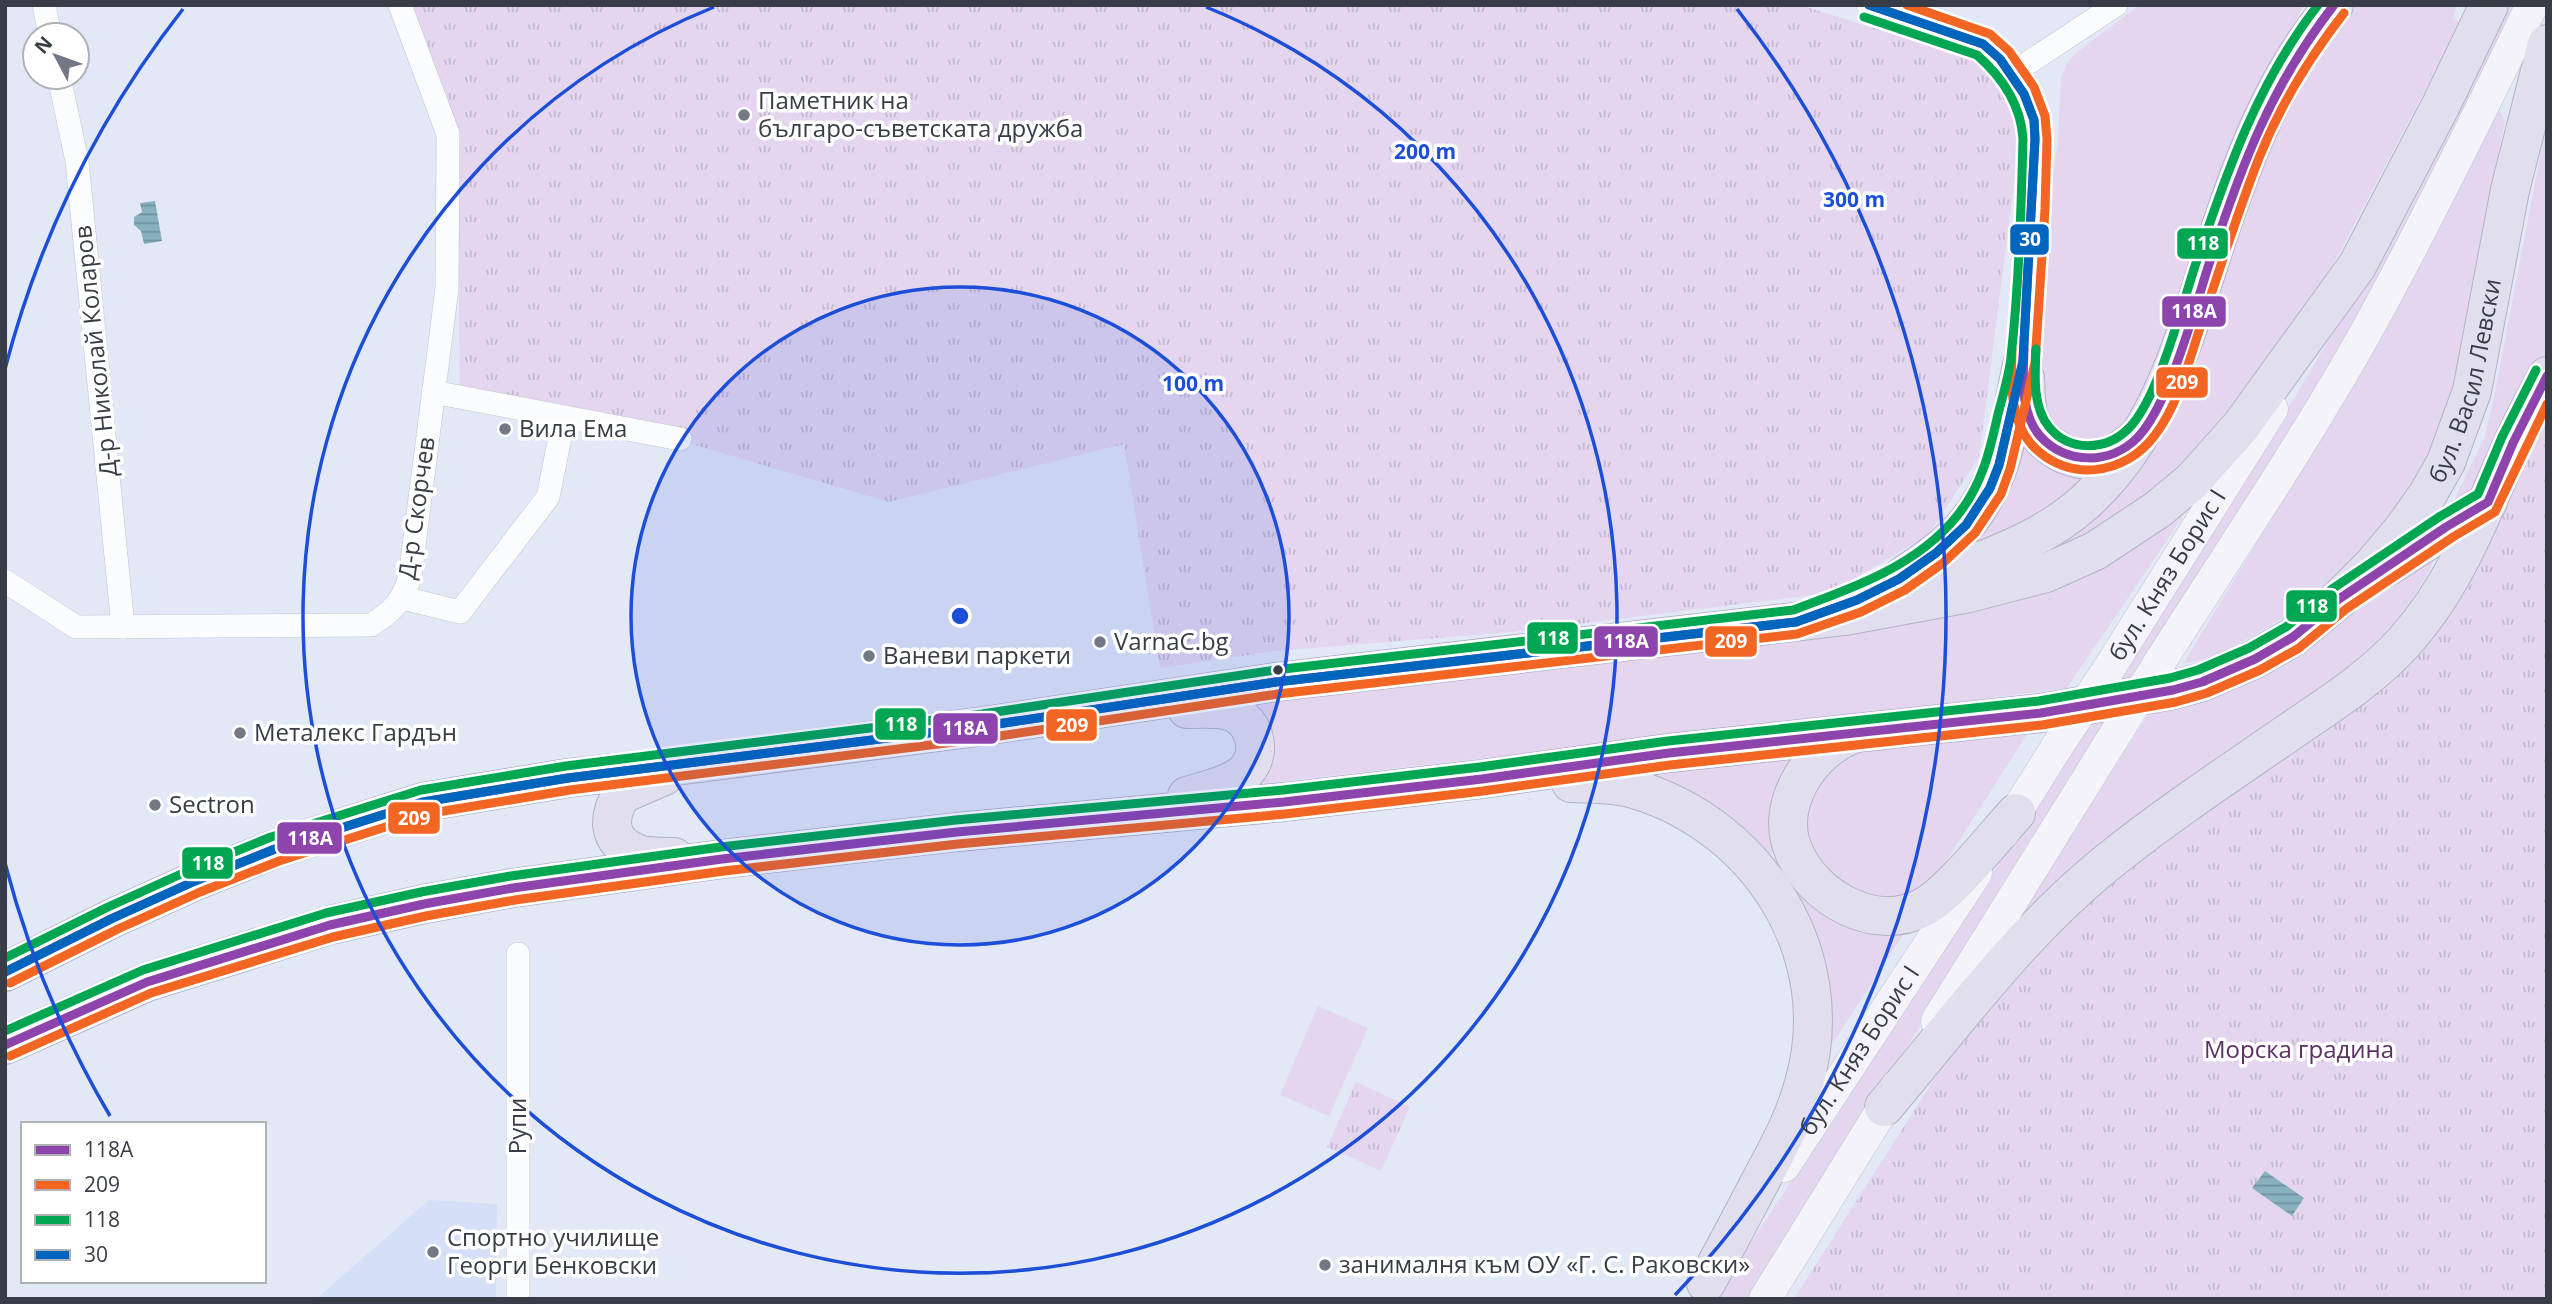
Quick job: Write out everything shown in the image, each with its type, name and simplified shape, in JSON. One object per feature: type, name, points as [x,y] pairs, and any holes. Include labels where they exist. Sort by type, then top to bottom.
[{"type":"highway","points":[[1845,616],[2042,533],[2085,502],[2139,437],[2174,368],[2252,142],[2304,44],[2334,5]]},
{"type":"highway","name":"бул. Княз Борис I","points":[[2357,266],[2441,105],[2489,5]]},
{"type":"highway","name":"бул. Васил Левски","points":[[5,1045],[147,982],[330,925],[513,888],[722,859],[1125,816],[1284,802],[1482,779],[1669,753],[2041,713],[2173,690],[2202,682],[2255,659],[2293,637],[2339,599],[2404,528],[2446,462],[2472,391],[2510,190],[2547,44]]},
{"type":"highway","points":[[5,972],[195,881],[275,849],[423,802],[568,778],[1114,708],[1276,682],[1845,616],[1969,593],[2033,577],[2095,551],[2138,524],[2192,481],[2224,446],[2357,266]]},
{"type":"highway","points":[[2024,361],[2029,416],[2039,435],[2053,448],[2076,458],[2093,460],[2112,455],[2139,437]]},
{"type":"highway","points":[[1796,622],[1857,600],[1899,579],[1936,553],[1966,525],[1990,488],[1999,465],[2024,361]]},
{"type":"highway","points":[[1884,1107],[2047,916],[2101,868],[2170,814],[2348,692],[2379,667],[2426,617],[2461,562],[2513,443],[2547,376]]},
{"type":"highway","points":[[2339,599],[2488,502]]},
{"type":"highway","points":[[1114,708],[1227,710],[1247,722],[1256,746],[1248,769],[1236,779],[1125,816]]},
{"type":"highway","points":[[1856,733],[1830,745],[1811,764],[1796,791],[1789,828],[1794,852],[1806,873],[1843,905],[1872,915],[1906,913],[1921,909],[1942,893],[2016,813]]},
{"type":"highway","points":[[692,764],[622,794],[611,818],[614,833],[621,843],[637,854],[722,859]]},
{"type":"highway","points":[[1482,779],[1609,784],[1654,795],[1718,832],[1737,848],[1771,885],[1794,929],[1803,953],[1811,1000],[1812,1031],[1805,1081],[1786,1132],[1701,1291]]},
{"type":"main road","name":"бул. Княз Борис I","points":[[1765,1299],[2365,333],[2532,5]]},
{"type":"main road","name":"бул. Княз Борис I","points":[[1701,1291],[2108,670],[2214,503],[2357,266]]},
{"type":"street","name":"Д-р Скорчев","points":[[5,581],[76,627],[371,625],[388,614],[403,598],[410,577],[447,288],[448,134],[400,5]]},
{"type":"street","points":[[1867,5],[1983,44],[2000,59],[2024,94],[2035,130],[2035,186],[2024,361]]},
{"type":"street","points":[[2011,74],[2116,5]]},
{"type":"street","name":"Д-р Николай Коларов","points":[[62,91],[77,162],[123,627]]},
{"type":"street","points":[[433,392],[680,439]]},
{"type":"street","points":[[403,598],[460,611],[548,497],[564,417]]},
{"type":"street","name":"Рупи","points":[[518,954],[518,1299]]},
{"type":"shaded area","points":[[155,201],[162,241],[144,244],[141,231],[134,225],[134,217],[142,212],[140,203]]},
{"type":"shaded area","points":[[2265,1171],[2304,1198],[2292,1216],[2252,1188]]},
{"type":"shaded area","name":"Спортно училище Георги Бенковски","points":[[429,1200],[497,1204],[496,1299],[316,1299]]},
{"type":"green space","points":[[411,5],[1800,5],[1980,61],[2023,114],[1979,457],[1928,535],[1830,593],[1511,632],[1275,651],[1160,668],[1124,444],[889,502],[657,434],[460,398],[457,133]]},
{"type":"green space","points":[[2140,5],[2304,5],[2253,98],[2158,381],[2111,443],[2069,440],[2035,401],[2038,276],[2058,142],[2061,77],[2068,62],[2077,52]]},
{"type":"green space","points":[[2344,5],[2458,5],[2452,18],[2461,23],[2312,304],[2196,458],[2077,544],[2008,562],[2076,526],[2252,168]]},
{"type":"green space","points":[[2504,5],[2517,5],[2449,150],[2321,380],[1924,1020],[1747,1299],[1713,1299],[1914,998],[2303,384],[2361,283]]},
{"type":"green space","points":[[2498,109],[2505,120],[2459,369],[2432,450],[2392,519],[2309,603],[2242,642],[2211,657],[2183,664],[2333,417]]},
{"type":"green space","points":[[2547,120],[2547,351],[2470,503],[2456,503],[2457,494],[2484,439],[2493,402]]},
{"type":"green space","name":"Морска градина","points":[[2547,392],[2547,1299],[1794,1299],[1956,1045],[2039,950],[2084,906],[2147,852],[2375,691]]},
{"type":"green space","points":[[2021,441],[2099,464],[2066,508],[1954,557]]},
{"type":"green space","points":[[2183,512],[2182,518],[2067,688],[1251,785],[1239,699],[1838,628]]},
{"type":"green space","points":[[2433,541],[2438,551],[2413,598],[2393,625],[2357,664],[2005,939],[2155,704],[2324,632]]},
{"type":"green space","points":[[2032,726],[1933,882],[1891,902],[1827,880],[1798,820],[1831,754]]},
{"type":"green space","points":[[1798,750],[1777,846],[1770,854],[1760,853],[1624,773]]},
{"type":"green space","points":[[1794,869],[1910,924],[1823,1058],[1779,878]]},
{"type":"green space","points":[[1318,1006],[1368,1028],[1329,1116],[1280,1095]]},
{"type":"green space","points":[[1356,1082],[1410,1107],[1381,1171],[1327,1147]]},
{"type":"transit line","name":"118А","points":[[5,972],[195,881],[275,849],[423,802],[568,778],[984,726],[1276,682],[1796,622],[1857,600],[1899,579],[1936,553],[1966,525],[1990,488],[1999,465],[2023,361],[2035,139],[2034,120],[2024,94],[2000,59],[1983,44],[1869,5]]},
{"type":"transit line","name":"30","points":[[5,972],[195,881],[275,849],[423,802],[568,778],[984,726],[1276,682],[1796,622],[1857,600],[1899,579],[1936,553],[1966,525],[1990,488],[1999,465],[2023,361],[2035,139],[2034,120],[2024,94],[2000,59],[1983,44],[1869,5]]},
{"type":"transit line","name":"209","points":[[10,983],[200,892],[279,861],[426,814],[570,790],[986,738],[1278,694],[1797,634],[1861,612],[1905,590],[1943,563],[1975,533],[2001,494],[2010,469],[2035,363],[2047,139],[2045,116],[2034,87],[2009,51],[1990,34],[1907,5]]},
{"type":"transit line","name":"118","points":[[2036,349],[2037,400],[2044,419],[2057,435],[2067,441],[2088,446],[2109,441],[2128,429],[2139,415],[2159,375],[2196,263],[2246,128],[2278,65],[2318,5]]},
{"type":"transit line","name":"118А","points":[[2024,349],[2023,383],[2029,417],[2040,436],[2051,446],[2075,456],[2102,457],[2115,453],[2138,437],[2150,422],[2171,378],[2234,191],[2260,127],[2293,66],[2334,5]]},
{"type":"transit line","name":"209","points":[[2012,349],[2011,373],[2015,411],[2024,435],[2046,457],[2062,465],[2095,470],[2112,466],[2143,449],[2170,411],[2187,370],[2236,221],[2267,138],[2296,82],[2344,13]]},
{"type":"transit line","name":"118","points":[[5,958],[108,907],[271,837],[421,790],[566,766],[982,714],[1275,670],[1793,610],[1882,574],[1923,549],[1957,516],[1973,492],[1988,454],[2011,357],[2018,275],[2023,139],[2009,92],[1977,55],[1864,17]]},
{"type":"transit line","name":"118","points":[[5,1031],[143,970],[326,913],[511,876],[721,847],[956,820],[1283,790],[1668,741],[2039,701],[2170,678],[2198,670],[2249,648],[2286,627],[2332,589],[2478,494],[2502,437],[2536,370]]},
{"type":"transit line","name":"118А","points":[[5,1045],[147,982],[330,925],[513,888],[722,859],[957,832],[1284,802],[1482,779],[1669,753],[2041,713],[2173,690],[2202,682],[2255,659],[2293,637],[2339,599],[2488,502],[2513,443],[2547,376]]},
{"type":"transit line","name":"209","points":[[10,1056],[151,993],[333,937],[515,900],[724,871],[958,844],[1285,814],[1483,791],[1670,765],[2042,725],[2176,702],[2207,693],[2260,670],[2299,648],[2346,609],[2495,512],[2547,404]]},
{"type":"place","name":"Паметник на българо-съветската дружба","points":[[744,115]]},
{"type":"place","name":"Вила Ема","points":[[505,429]]},
{"type":"place","name":"VarnaC.bg","points":[[1100,642]]},
{"type":"place","name":"Ваневи паркети","points":[[869,656]]},
{"type":"place","name":"Металекс Гардън","points":[[240,733]]},
{"type":"place","name":"Sectron","points":[[155,805]]},
{"type":"place","name":"Спортно училище Георги Бенковски","points":[[433,1252]]},
{"type":"place","name":"занималня към ОУ «Г. С. Раковски»","points":[[1325,1265]]}]
